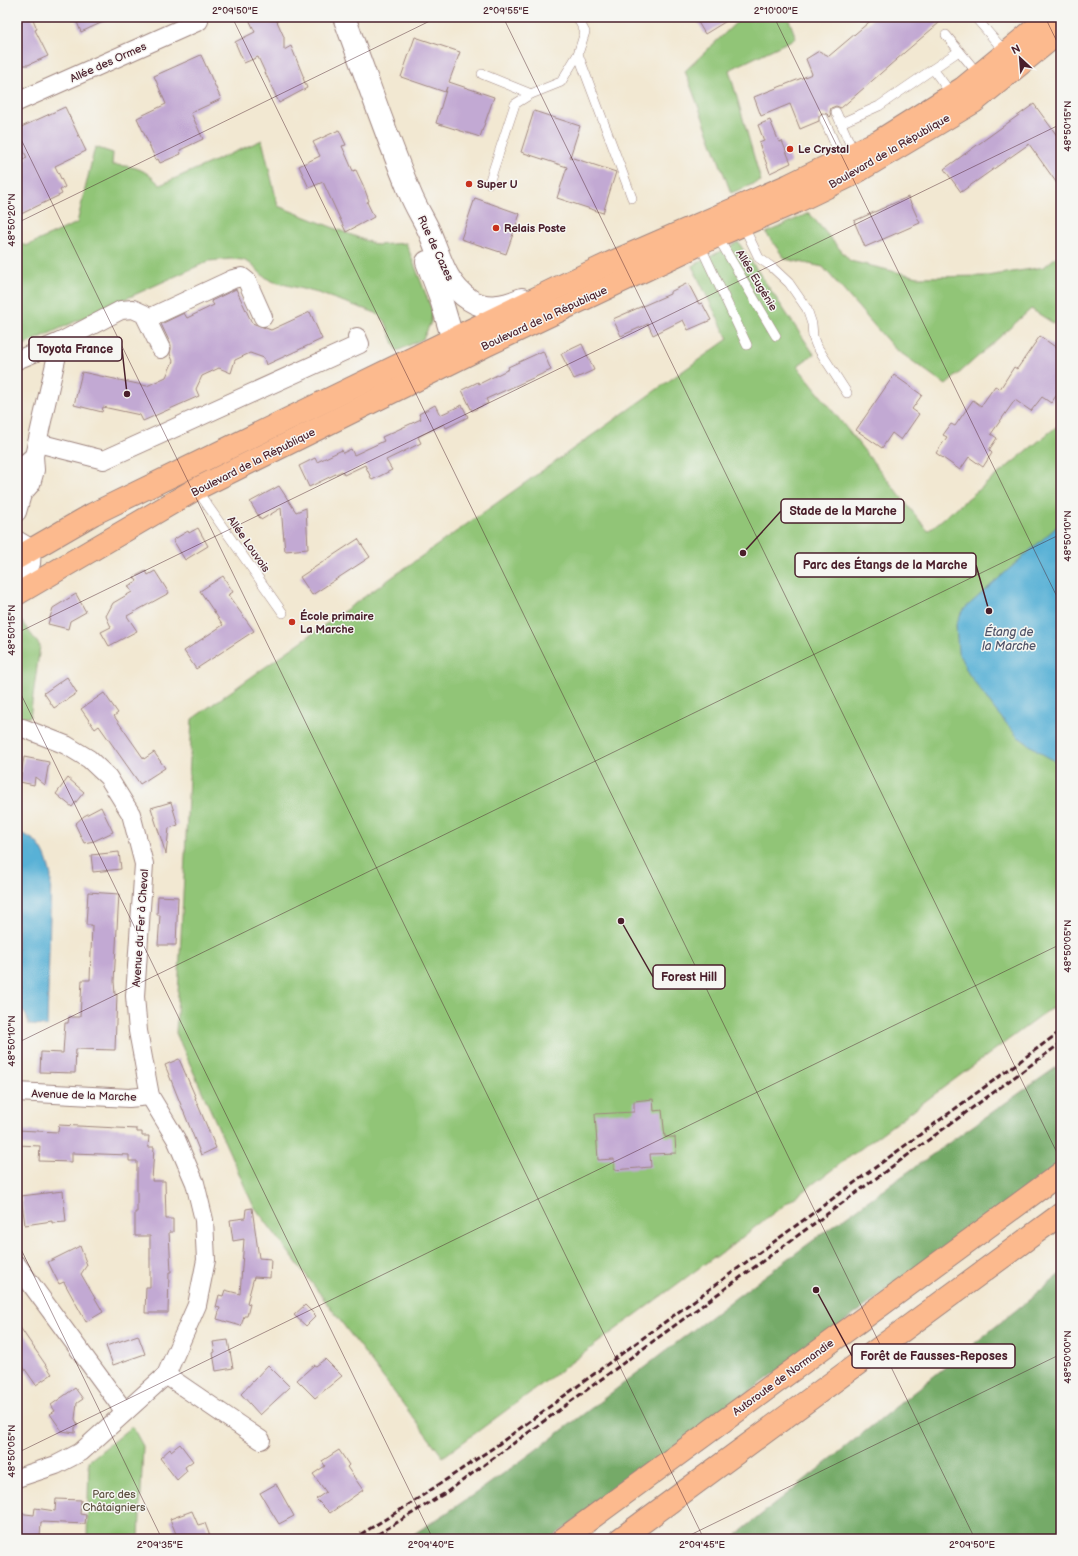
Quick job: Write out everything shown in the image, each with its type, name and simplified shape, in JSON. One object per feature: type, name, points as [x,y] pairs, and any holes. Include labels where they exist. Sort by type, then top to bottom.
[{"type":"main road","name":"Boulevard de la République","points":[[17,594],[196,489],[457,349],[492,320],[610,263],[789,185],[885,138],[952,95],[979,75],[1049,17]]},
{"type":"main road","name":"Boulevard de la République","points":[[22,549],[93,514],[457,349],[487,344],[850,176],[974,102],[1061,31]]},
{"type":"main road","name":"Autoroute de Normandie","points":[[563,1539],[1061,1173]]},
{"type":"main road","points":[[620,1539],[1061,1214]]},
{"type":"street","name":"Rue de Cazes","points":[[344,17],[410,195],[429,232],[448,278],[457,289],[471,300],[486,306],[497,307],[557,288]]},
{"type":"street","name":"Allée des Ormes","points":[[17,102],[199,21]]},
{"type":"street","name":"Rue de Cazes","points":[[410,195],[429,266],[457,349]]},
{"type":"street","points":[[147,319],[242,276],[247,281],[263,317]]},
{"type":"street","points":[[471,300],[492,320],[487,344]]},
{"type":"street","points":[[17,360],[60,342],[121,310],[133,309],[144,314],[161,349]]},
{"type":"street","points":[[36,449],[104,460],[360,344],[357,337]]},
{"type":"street","points":[[17,512],[22,494],[31,484],[35,470],[36,449],[60,342]]},
{"type":"street","points":[[17,576],[31,564],[22,549]]},
{"type":"street","name":"Avenue du Fer à Cheval","points":[[17,728],[23,728],[66,745],[89,759],[108,777],[131,814],[144,864],[135,996],[138,1031],[150,1096]]},
{"type":"street","name":"Avenue de la Marche","points":[[17,1092],[128,1098],[150,1096]]},
{"type":"street","points":[[17,1478],[50,1467],[81,1452],[166,1375],[197,1305],[206,1260],[204,1220],[195,1183],[176,1139],[150,1096]]},
{"type":"street","points":[[17,1265],[125,1412]]},
{"type":"street","points":[[166,1375],[262,1440]]},
{"type":"lane","points":[[488,183],[514,104],[531,94],[561,82],[578,54],[585,32],[577,17]]},
{"type":"lane","points":[[976,17],[1006,53]]},
{"type":"lane","points":[[946,35],[979,75]]},
{"type":"lane","points":[[841,123],[879,106],[959,51]]},
{"type":"lane","points":[[578,54],[632,198]]},
{"type":"lane","points":[[933,69],[952,95]]},
{"type":"lane","points":[[482,74],[531,94]]},
{"type":"lane","points":[[836,112],[841,123],[848,157]]},
{"type":"lane","points":[[824,119],[848,157]]},
{"type":"lane","points":[[743,225],[759,258],[773,268],[789,284],[806,309],[812,324],[813,337],[816,345],[847,393]]},
{"type":"lane","points":[[709,241],[747,345]]},
{"type":"lane","name":"Allée Eugénie","points":[[709,241],[776,336]]},
{"type":"lane","name":"Allée Louvois","points":[[196,489],[283,613]]},
{"type":"green space","points":[[742,17],[788,17],[796,38],[729,70],[761,181],[731,193],[685,71]]},
{"type":"green space","points":[[262,140],[278,206],[377,245],[406,243],[432,310],[431,322],[423,339],[397,351],[385,321],[376,313],[318,293],[271,281],[261,274],[253,265],[243,260],[231,259],[209,261],[17,348],[17,241],[26,246],[77,223],[95,147],[113,153],[112,165],[133,167],[144,171],[160,185]]},
{"type":"green space","points":[[809,213],[850,261],[918,277],[987,276],[1044,267],[1061,253],[1061,328],[1031,309],[946,385],[894,348],[823,267],[785,259],[766,233]]},
{"type":"green space","points":[[738,242],[814,354],[797,366],[928,531],[1061,423],[1061,1001],[764,1220],[716,1258],[714,1257],[443,1457],[253,1205],[176,1033],[192,719],[728,339],[692,266]]},
{"type":"green space","points":[[19,618],[40,646],[30,717],[17,718],[17,620]]},
{"type":"green space","points":[[1061,1064],[1061,1162],[550,1539],[406,1539],[445,1514],[521,1461],[793,1255]]},
{"type":"green space","points":[[1061,1274],[1061,1539],[731,1539]]},
{"type":"green space","name":"Parc des Châtaigniers","points":[[132,1426],[143,1446],[139,1539],[87,1539],[89,1461]]},
{"type":"water","name":"Étang de la Marche","points":[[1061,523],[1061,764],[1044,755],[1017,736],[995,710],[968,673],[958,652],[956,625],[962,611]]},
{"type":"water","points":[[17,832],[32,839],[41,848],[47,861],[51,876],[47,1026],[29,1025],[25,1014],[17,1007]]},
{"type":"building","points":[[26,17],[32,17],[37,29],[35,30],[48,56],[28,65],[23,65],[17,61],[17,21]]},
{"type":"building","points":[[75,17],[114,17],[81,32]]},
{"type":"building","points":[[248,17],[275,17],[284,37],[284,50],[291,46],[307,88],[279,103],[258,57],[244,63],[235,42],[255,32]]},
{"type":"building","points":[[695,17],[733,17],[705,34]]},
{"type":"building","points":[[875,17],[946,17],[841,108],[836,106],[831,108],[830,117],[827,114],[822,113],[819,116],[819,121],[800,129],[790,104],[761,116],[754,97],[812,74],[806,59],[819,51],[829,56]]},
{"type":"building","points":[[415,37],[460,52],[449,82],[494,97],[480,137],[436,123],[447,87],[445,92],[401,77]]},
{"type":"building","points":[[201,55],[221,99],[191,113],[203,139],[180,150],[181,154],[160,163],[158,159],[156,160],[137,118],[166,104],[154,76]]},
{"type":"building","points":[[1034,104],[1061,141],[1061,189],[1029,144],[961,192],[944,169]]},
{"type":"building","points":[[65,107],[86,151],[55,166],[65,187],[60,190],[62,194],[17,216],[17,162],[27,158],[17,136],[17,129]]},
{"type":"building","points":[[534,111],[580,126],[570,157],[616,172],[603,213],[557,198],[567,167],[521,152]]},
{"type":"building","points":[[770,120],[779,142],[782,141],[791,163],[770,173],[759,143],[764,141],[758,125]]},
{"type":"building","points":[[339,130],[346,145],[342,146],[353,171],[356,170],[363,185],[369,201],[367,202],[374,217],[346,232],[323,182],[309,188],[299,166],[320,156],[313,142]]},
{"type":"building","points":[[908,197],[920,223],[865,247],[854,221]]},
{"type":"building","points":[[475,198],[520,214],[506,254],[461,239]]},
{"type":"building","points":[[688,283],[699,304],[702,303],[711,320],[688,330],[683,320],[653,335],[648,324],[621,336],[613,319],[670,294],[670,292]]},
{"type":"building","points":[[236,289],[252,323],[271,330],[310,312],[322,339],[266,365],[264,358],[250,353],[235,360],[231,373],[219,368],[202,376],[196,389],[199,396],[143,421],[140,415],[103,407],[102,412],[74,405],[82,372],[147,386],[166,377],[173,361],[170,354],[171,345],[161,324],[184,313],[187,318],[214,305],[211,301]]},
{"type":"building","points":[[1040,336],[1061,351],[1061,389],[1051,403],[1042,397],[1031,411],[1015,400],[991,434],[997,438],[989,450],[992,453],[983,467],[969,457],[960,470],[936,453],[947,437],[943,435],[951,424],[955,426],[973,400],[981,406],[995,386],[1000,389],[1014,367],[1017,369]]},
{"type":"building","points":[[582,344],[594,370],[574,379],[561,354]]},
{"type":"building","points":[[543,351],[551,370],[486,399],[488,403],[472,411],[462,390],[478,382],[479,384],[509,369],[508,367]]},
{"type":"building","points":[[894,375],[922,395],[912,409],[919,414],[901,440],[892,433],[882,448],[856,430]]},
{"type":"building","points":[[435,405],[440,415],[462,405],[468,417],[446,428],[444,424],[418,437],[421,443],[386,460],[392,470],[372,480],[365,465],[344,475],[342,471],[309,487],[299,466],[315,458],[317,462],[342,450],[343,453],[351,449],[354,455],[384,441],[382,437],[421,419],[419,414]]},
{"type":"building","points":[[279,486],[296,512],[306,508],[308,549],[285,551],[281,508],[261,520],[250,502]]},
{"type":"building","points":[[198,528],[208,546],[185,560],[173,540],[188,531],[189,533]]},
{"type":"building","points":[[358,539],[370,557],[312,595],[300,577]]},
{"type":"building","points":[[146,571],[148,575],[155,571],[169,593],[127,616],[137,631],[109,646],[101,632],[111,627],[106,616],[113,603],[132,592],[128,586],[137,581],[134,577]]},
{"type":"building","points":[[223,576],[233,592],[228,595],[254,631],[196,669],[184,651],[223,625],[200,591]]},
{"type":"building","points":[[76,594],[86,612],[70,621],[68,629],[48,624],[53,608]]},
{"type":"building","points":[[67,677],[77,693],[54,708],[44,693]]},
{"type":"building","points":[[104,693],[118,713],[114,716],[144,759],[154,752],[165,768],[140,784],[99,726],[95,729],[81,709]]},
{"type":"building","points":[[24,757],[49,762],[45,785],[35,777],[34,785],[20,782]]},
{"type":"building","points":[[68,778],[84,792],[72,807],[56,794]]},
{"type":"building","points":[[171,802],[178,825],[169,828],[166,854],[151,808]]},
{"type":"building","points":[[101,807],[113,832],[94,841],[84,843],[75,824],[84,816]]},
{"type":"building","points":[[119,852],[121,869],[93,872],[91,855]]},
{"type":"building","points":[[88,892],[119,894],[114,981],[115,995],[117,994],[115,1050],[76,1049],[75,1073],[40,1072],[41,1052],[63,1053],[65,1023],[68,1023],[69,1017],[80,1017],[82,980],[90,980],[92,925],[86,925]]},
{"type":"building","points":[[158,896],[178,897],[176,945],[158,945],[160,915],[157,915]]},
{"type":"building","points":[[179,1059],[216,1148],[201,1155],[165,1065]]},
{"type":"building","points":[[653,1099],[654,1111],[662,1110],[665,1137],[675,1137],[676,1153],[650,1154],[651,1167],[614,1170],[614,1159],[598,1160],[595,1114],[634,1112],[634,1101]]},
{"type":"building","points":[[59,1125],[137,1129],[137,1132],[142,1132],[142,1136],[149,1136],[148,1147],[154,1147],[152,1181],[165,1181],[166,1219],[173,1219],[173,1232],[169,1232],[171,1272],[169,1272],[168,1313],[145,1313],[146,1287],[150,1287],[150,1236],[135,1236],[135,1212],[137,1212],[137,1161],[129,1161],[129,1155],[72,1153],[72,1162],[39,1161],[40,1146],[17,1145],[17,1130],[58,1132]]},
{"type":"building","points":[[63,1191],[66,1222],[52,1223],[52,1221],[25,1225],[21,1196]]},
{"type":"building","points":[[252,1208],[259,1258],[271,1259],[270,1278],[254,1277],[247,1303],[250,1304],[247,1316],[244,1316],[241,1326],[217,1319],[220,1308],[216,1307],[219,1295],[223,1296],[225,1290],[240,1294],[244,1239],[233,1241],[230,1220],[245,1218],[246,1209]]},
{"type":"building","points":[[80,1246],[87,1265],[81,1274],[103,1312],[86,1322],[64,1282],[59,1284],[48,1262]]},
{"type":"building","points":[[305,1305],[316,1316],[306,1326],[294,1315]]},
{"type":"building","points":[[17,1323],[52,1374],[36,1385],[17,1358]]},
{"type":"building","points":[[138,1335],[145,1354],[113,1365],[106,1346]]},
{"type":"building","points":[[228,1340],[233,1368],[216,1371],[213,1342]]},
{"type":"building","points":[[325,1359],[342,1376],[315,1398],[297,1380],[314,1365],[316,1366]]},
{"type":"building","points":[[268,1365],[290,1387],[260,1415],[241,1394]]},
{"type":"building","points":[[75,1388],[83,1399],[77,1403],[75,1419],[78,1425],[75,1427],[75,1433],[62,1431],[50,1414],[55,1411],[51,1405]]},
{"type":"building","points":[[180,1444],[193,1461],[185,1467],[187,1471],[177,1480],[160,1458],[170,1449],[171,1451]]},
{"type":"building","points":[[339,1450],[349,1465],[347,1467],[363,1490],[330,1513],[316,1499],[326,1492],[313,1474],[325,1466],[322,1461]]},
{"type":"building","points":[[276,1484],[294,1516],[279,1524],[260,1493]]},
{"type":"building","points":[[56,1499],[81,1500],[80,1514],[86,1515],[85,1524],[41,1522],[40,1537],[17,1534],[17,1513],[34,1515],[35,1508],[55,1511]]},
{"type":"building","points":[[192,1511],[198,1525],[205,1523],[211,1539],[165,1539],[176,1534],[170,1519]]},
{"type":"railway","points":[[353,1539],[410,1504],[496,1446],[1061,1031]]},
{"type":"railway","points":[[370,1539],[447,1492],[1061,1043]]},
{"type":"place","name":"Le Crystal","points":[[790,149]]},
{"type":"place","name":"Super U","points":[[469,184]]},
{"type":"place","name":"Relais Poste","points":[[496,228]]},
{"type":"place","name":"Toyota France","points":[[127,394]]},
{"type":"place","name":"Stade de la Marche","points":[[743,553]]},
{"type":"place","name":"Parc des Étangs de la Marche","points":[[989,611]]},
{"type":"place","name":"École primaire La Marche","points":[[292,622]]},
{"type":"place","name":"Forest Hill","points":[[621,921]]},
{"type":"place","name":"Forêt de Fausses-Reposes","points":[[816,1290]]}]
